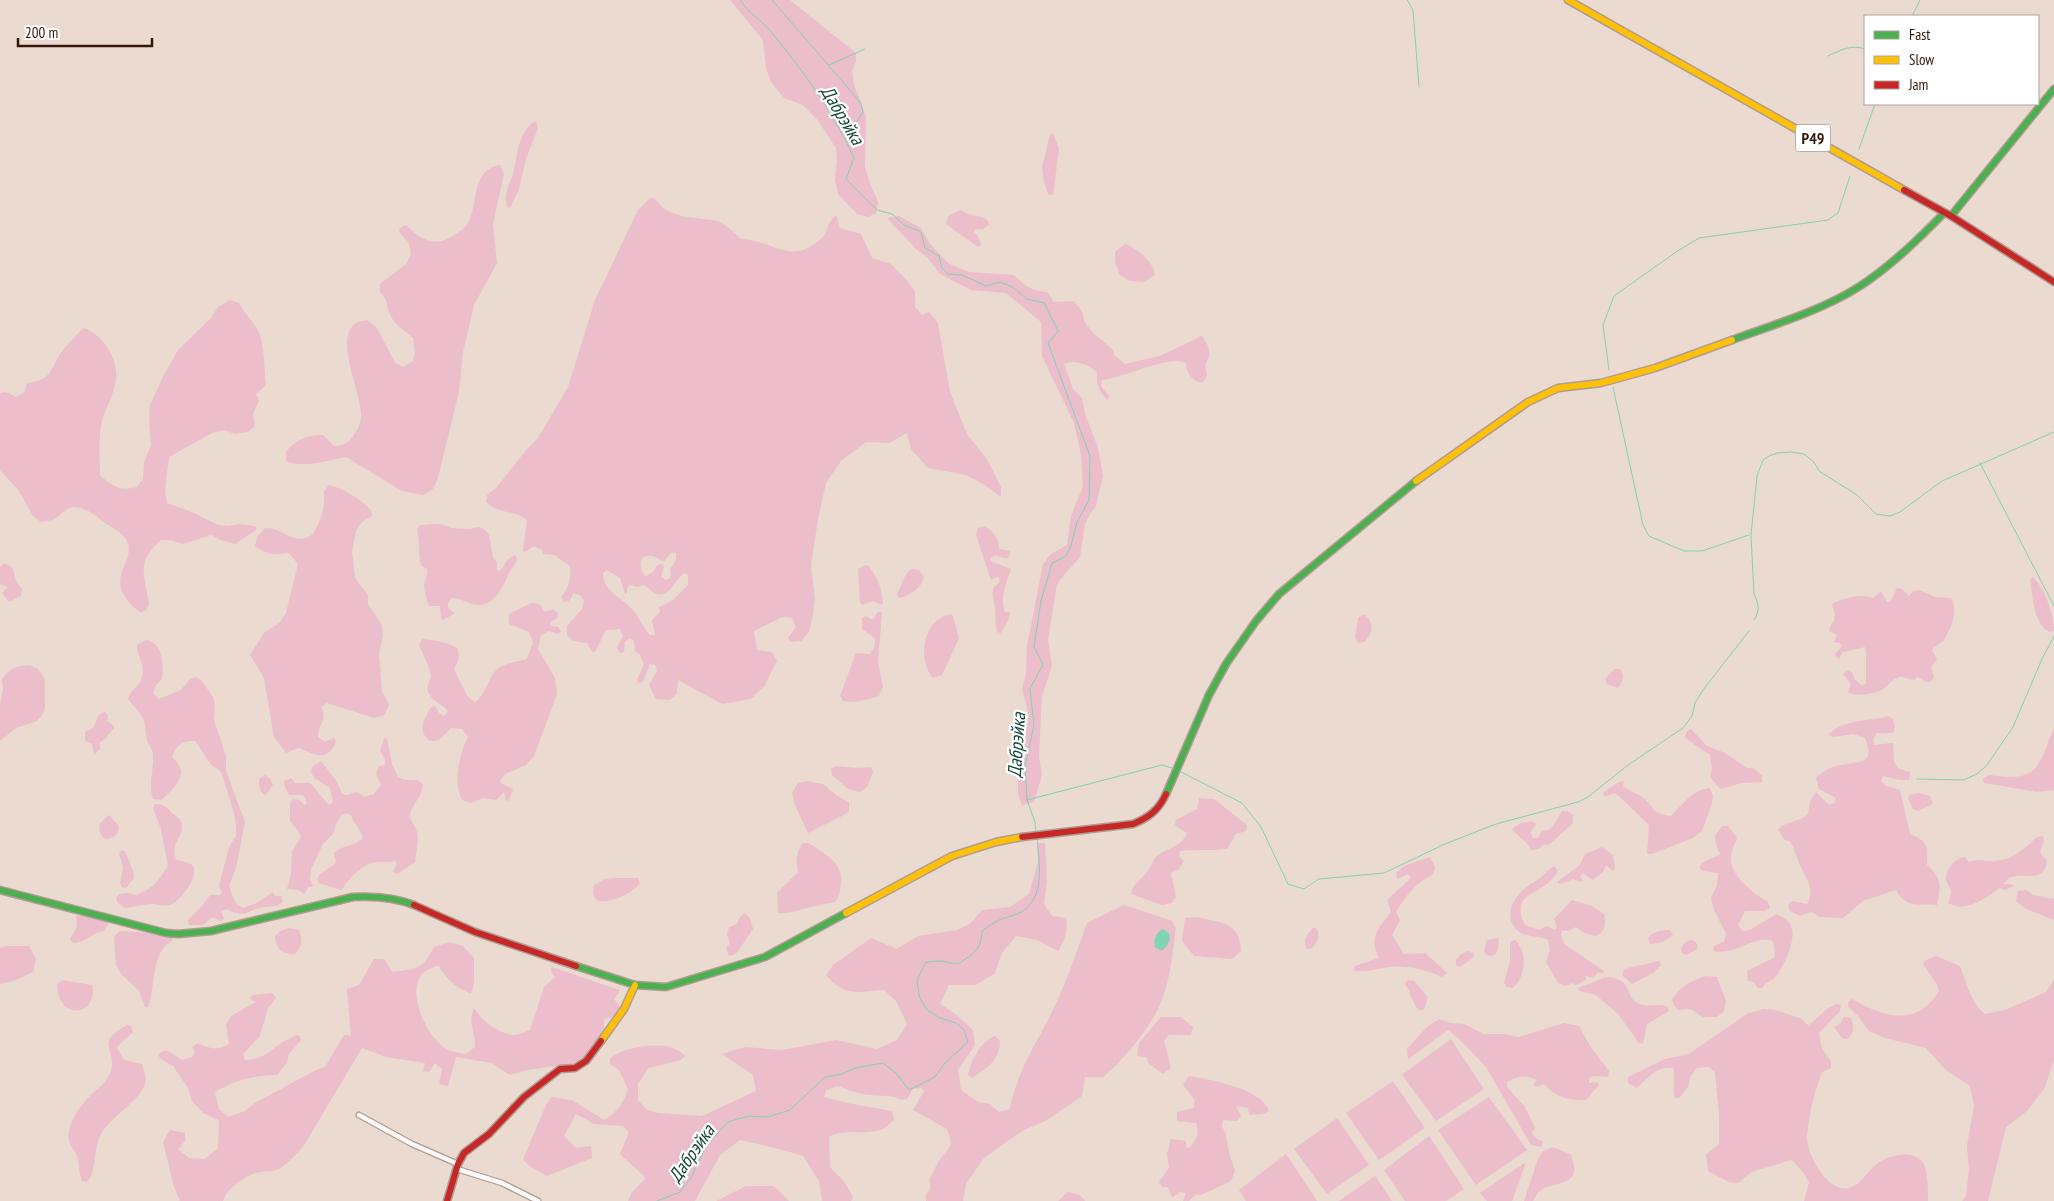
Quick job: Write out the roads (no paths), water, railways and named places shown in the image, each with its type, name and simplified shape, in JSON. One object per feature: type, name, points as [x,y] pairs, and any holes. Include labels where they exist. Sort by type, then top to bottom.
[{"type":"main road","name":"Р49","points":[[1568,0],[1951,216],[2054,282]]},
{"type":"main road","points":[[1951,216],[2054,89]]},
{"type":"main road","points":[[0,890],[166,933],[178,934],[211,931],[353,896],[376,896],[402,900],[475,932],[635,985],[666,987],[765,957],[952,856],[976,847],[1028,836],[1133,824],[1144,820],[1156,812],[1164,799],[1201,710],[1222,672],[1260,615],[1279,594],[1414,482],[1528,402],[1558,388],[1601,383],[1655,368],[1771,326],[1855,289],[1873,277],[1919,239],[1944,213]]},
{"type":"main road","points":[[447,1201],[457,1166],[470,1148],[489,1134],[524,1097],[560,1070],[575,1068],[586,1062],[624,1009],[635,985]]},
{"type":"street","points":[[359,1115],[457,1166],[502,1183],[538,1201]]},
{"type":"waterway","name":"Дабрэйка","points":[[740,0],[784,48],[817,93],[837,125],[854,158],[846,179],[877,210],[892,214],[904,225],[921,232],[925,248],[939,256],[942,268],[948,274],[962,275],[986,286],[1000,282],[1012,287],[1027,299],[1044,303],[1058,331],[1048,343],[1090,456],[1089,500],[1077,522],[1071,546],[1066,556],[1052,563],[1041,601],[1034,647],[1043,665],[1030,688],[1034,725],[1025,767],[1027,800],[1035,822],[1036,833]]},
{"type":"waterway","points":[[772,0],[861,103],[863,112],[858,120],[842,131]]},
{"type":"waterway","points":[[1407,0],[1413,10],[1419,87]]},
{"type":"waterway","points":[[1912,15],[1920,0]]},
{"type":"waterway","points":[[1828,56],[1851,47],[1864,49]]},
{"type":"waterway","points":[[829,65],[865,49]]},
{"type":"waterway","points":[[1859,149],[1875,105]]},
{"type":"waterway","points":[[1609,370],[1603,325],[1614,296],[1699,238],[1828,220],[1838,213],[1850,176]]},
{"type":"waterway","points":[[1613,387],[1643,525],[1649,536],[1684,551],[1702,551],[1749,535]]},
{"type":"waterway","points":[[1754,620],[1758,607],[1754,594],[1751,535],[1757,476],[1763,460],[1769,456],[1777,453],[1791,452],[1804,454],[1814,462],[1819,471],[1857,495],[1876,514],[1890,516],[1900,512],[1942,481],[2054,432]]},
{"type":"waterway","points":[[1980,463],[2054,606]]},
{"type":"waterway","points":[[1181,772],[1242,803],[1261,827],[1288,884],[1304,889],[1319,879],[1384,873],[1445,844],[1496,824],[1578,802],[1588,797],[1628,765],[1683,728],[1692,716],[1695,703],[1703,690],[1749,631]]},
{"type":"waterway","points":[[1917,779],[1963,780],[1977,774],[1987,765],[2013,727],[2054,636]]},
{"type":"waterway","points":[[1027,800],[1162,765],[1172,768]]},
{"type":"waterway","name":"Дабрэйка","points":[[657,1201],[680,1192],[691,1178],[706,1146],[728,1122],[748,1116],[768,1117],[790,1110],[825,1077],[842,1074],[855,1068],[883,1063],[896,1073],[909,1090],[935,1077],[945,1063],[968,1042],[964,1030],[956,1023],[940,1018],[927,1010],[919,996],[917,980],[926,962],[940,961],[958,964],[976,951],[980,943],[982,931],[999,920],[1016,915],[1029,906],[1038,889],[1037,837]]}]
